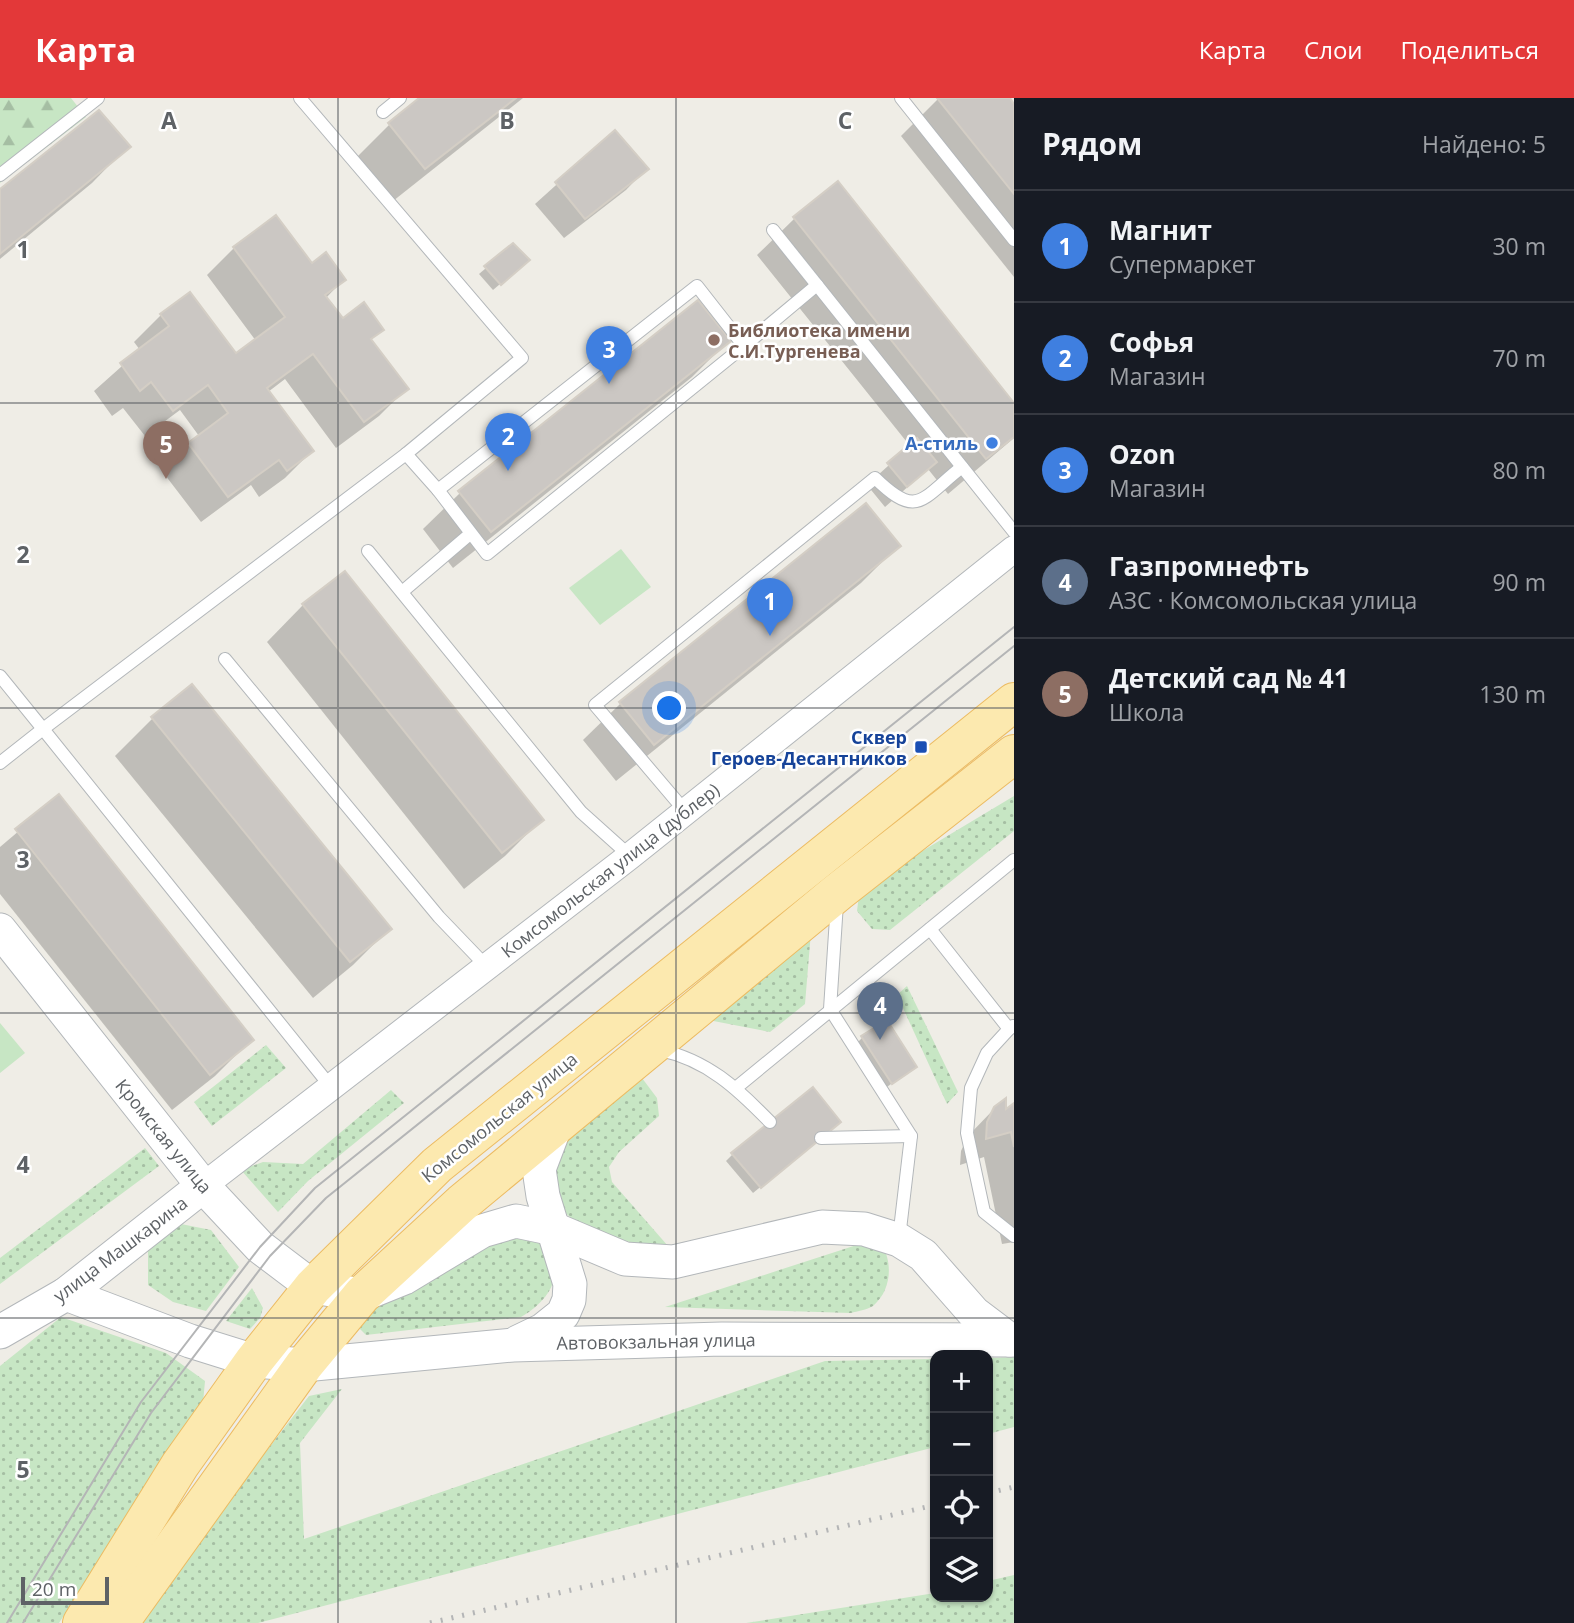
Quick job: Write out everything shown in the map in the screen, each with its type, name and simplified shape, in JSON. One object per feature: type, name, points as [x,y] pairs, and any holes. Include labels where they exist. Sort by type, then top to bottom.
[{"type":"main road","name":"Комсомольская улица","points":[[82,1623],[180,1465],[254,1361],[313,1287],[437,1165],[1014,702]]},
{"type":"main road","points":[[119,1623],[304,1365],[362,1295],[462,1203],[838,892],[1014,754]]},
{"type":"street","name":"Комсомольская улица (дублер)","points":[[203,1186],[630,856],[1014,549]]},
{"type":"street","name":"Кромская улица","points":[[0,930],[203,1186],[260,1247],[313,1287],[362,1295]]},
{"type":"street","points":[[513,1345],[543,1330],[563,1314],[569,1300],[570,1284],[543,1196],[539,1169],[555,1127]]},
{"type":"street","name":"улица Машкарина","points":[[0,1332],[65,1294],[203,1186]]},
{"type":"street","name":"Автовокзальная улица","points":[[362,1295],[404,1278],[498,1224],[516,1221],[554,1229],[625,1259],[673,1262],[822,1227],[864,1228],[899,1240],[923,1255],[974,1313],[1012,1340]]},
{"type":"street","name":"Автовокзальная улица","points":[[65,1294],[190,1341],[254,1361],[304,1365],[513,1345],[722,1339],[1012,1340]]},
{"type":"lane","points":[[0,174],[98,98]]},
{"type":"lane","points":[[0,763],[407,454],[522,358],[300,98]]},
{"type":"lane","points":[[383,112],[400,98]]},
{"type":"lane","points":[[901,98],[1014,240]]},
{"type":"lane","points":[[773,230],[1014,532]]},
{"type":"lane","points":[[407,454],[487,554],[817,285]]},
{"type":"lane","points":[[438,490],[697,286],[744,346]]},
{"type":"lane","points":[[685,811],[595,705],[875,478],[897,499],[907,503],[918,502],[962,467]]},
{"type":"lane","points":[[402,592],[470,534]]},
{"type":"lane","points":[[368,551],[581,812],[630,856]]},
{"type":"lane","points":[[225,659],[439,918],[487,967]]},
{"type":"lane","points":[[0,676],[331,1087]]},
{"type":"lane","points":[[737,1087],[1014,860]]},
{"type":"lane","points":[[838,892],[830,1009],[911,1136],[899,1240]]},
{"type":"lane","points":[[930,929],[1011,1027],[987,1053],[971,1088],[967,1133],[984,1212],[1014,1236]]},
{"type":"lane","points":[[649,1048],[683,1055],[737,1087],[770,1122]]},
{"type":"lane","points":[[821,1138],[911,1136]]},
{"type":"green space","points":[[0,98],[71,98],[86,117],[0,183]]},
{"type":"green space","points":[[621,549],[651,587],[600,625],[569,588]]},
{"type":"green space","points":[[1014,796],[1014,831],[890,930],[872,929],[857,911],[859,895],[889,871]]},
{"type":"green space","points":[[811,932],[805,1004],[770,1032],[703,1019]]},
{"type":"green space","points":[[907,986],[958,1092],[947,1104],[897,995]]},
{"type":"green space","points":[[0,1023],[25,1053],[0,1073]]},
{"type":"green space","points":[[266,1045],[286,1068],[212,1126],[194,1102]]},
{"type":"green space","points":[[639,1074],[657,1098],[659,1116],[619,1152],[609,1167],[612,1182],[668,1246],[629,1242],[589,1230],[572,1219],[561,1206],[555,1188],[558,1150],[564,1136]]},
{"type":"green space","points":[[391,1090],[404,1103],[308,1181],[278,1212],[241,1170],[263,1162],[303,1164]]},
{"type":"green space","points":[[145,1148],[159,1166],[0,1284],[0,1258]]},
{"type":"green space","points":[[181,1224],[211,1230],[239,1267],[206,1311],[173,1302],[148,1285],[148,1249]]},
{"type":"green space","points":[[532,1237],[552,1258],[554,1279],[543,1300],[521,1317],[366,1335],[358,1327],[359,1317],[499,1238]]},
{"type":"green space","points":[[866,1242],[881,1243],[889,1267],[889,1276],[879,1299],[873,1306],[865,1309],[851,1313],[665,1307]]},
{"type":"green space","points":[[252,1288],[263,1308],[260,1318],[250,1329],[226,1321]]},
{"type":"green space","points":[[61,1317],[166,1353],[205,1381],[203,1403],[59,1623],[0,1623],[0,1366]]},
{"type":"green space","points":[[1014,1357],[1014,1427],[993,1433],[993,1413],[993,1358]]},
{"type":"green space","points":[[930,1359],[930,1448],[258,1623],[133,1623],[309,1396],[342,1389],[300,1443],[304,1539],[825,1361]]},
{"type":"green space","points":[[1014,1575],[1014,1623],[746,1623],[930,1594],[930,1602],[993,1602],[993,1580]]},
{"type":"building","points":[[419,98],[516,98],[425,169],[388,123]]},
{"type":"building","points":[[937,98],[1010,98],[1014,104],[1014,194]]},
{"type":"building","points":[[99,110],[131,147],[0,254],[0,189]]},
{"type":"building","points":[[615,130],[649,169],[585,219],[555,182]]},
{"type":"building","points":[[838,181],[1014,403],[1014,437],[986,459],[793,217]]},
{"type":"building","points":[[276,215],[312,263],[326,252],[346,280],[325,295],[343,318],[364,302],[384,330],[371,339],[409,389],[364,422],[313,354],[267,388],[314,451],[287,471],[279,460],[228,497],[188,443],[228,413],[208,385],[173,411],[151,382],[140,391],[120,363],[169,326],[160,314],[190,292],[236,353],[285,317],[233,247]]},
{"type":"building","points":[[513,243],[530,260],[501,285],[484,266]]},
{"type":"building","points":[[698,300],[731,341],[491,532],[458,491]]},
{"type":"building","points":[[917,438],[937,462],[907,487],[887,463]]},
{"type":"building","points":[[866,503],[901,546],[654,745],[619,702]]},
{"type":"building","points":[[345,571],[544,820],[502,853],[302,604]]},
{"type":"building","points":[[192,684],[392,929],[350,962],[151,717]]},
{"type":"building","points":[[59,794],[254,1040],[210,1075],[15,829]]},
{"type":"building","points":[[887,1020],[917,1067],[892,1084],[861,1036]]},
{"type":"building","points":[[813,1087],[841,1122],[761,1188],[731,1153]]},
{"type":"building","points":[[1006,1098],[1006,1109],[1014,1103],[1014,1147],[1011,1132],[986,1139],[987,1122],[994,1107]]},
{"type":"tram line","points":[[7,1623],[141,1402],[260,1247],[315,1188],[1014,627]]},
{"type":"tram line","points":[[23,1623],[151,1413],[270,1256],[326,1198],[1014,646]]},
{"type":"railway","points":[[993,1492],[1014,1487]]},
{"type":"railway","points":[[430,1623],[930,1506]]},
{"type":"place","name":"Библиотека имени С.И.Тургенева","points":[[714,340]]},
{"type":"place","name":"Ozon","points":[[609,384]]},
{"type":"place","name":"А-стиль","points":[[992,443]]},
{"type":"place","name":"Софья","points":[[508,471]]},
{"type":"place","name":"Детский сад № 41","points":[[166,479]]},
{"type":"place","name":"Магнит","points":[[770,636]]},
{"type":"place","name":"Сквер Героев-Десантников","points":[[921,747]]},
{"type":"place","name":"Газпромнефть","points":[[880,1040]]}]
